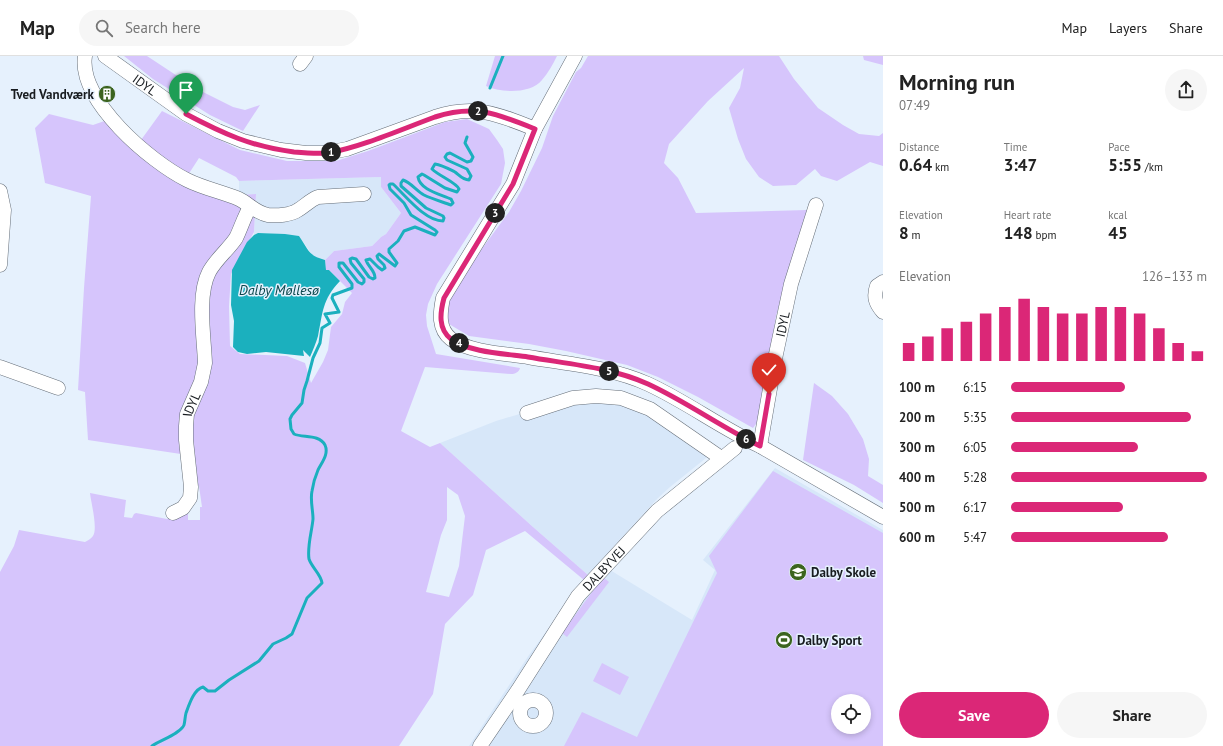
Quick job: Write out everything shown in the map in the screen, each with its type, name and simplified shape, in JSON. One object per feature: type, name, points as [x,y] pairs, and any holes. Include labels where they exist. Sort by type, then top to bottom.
[{"type":"street","points":[[85,56],[86,74],[94,93],[114,122],[158,162],[188,180],[240,200],[255,211],[267,215],[296,212],[318,197],[364,194]]},
{"type":"street","name":"IDYL","points":[[105,56],[186,114],[218,131],[243,141],[281,150],[306,153],[326,153],[347,149],[449,112],[463,110],[491,113],[535,129]]},
{"type":"street","points":[[575,56],[535,129],[513,184],[444,298],[440,319],[446,334],[452,340],[473,348],[601,369],[647,384],[760,446],[883,517]]},
{"type":"street","points":[[0,191],[4,210],[0,265]]},
{"type":"street","name":"IDYL","points":[[760,446],[775,358],[791,284],[816,205]]},
{"type":"street","name":"IDYL","points":[[173,513],[183,508],[190,498],[191,487],[186,426],[187,414],[204,373],[203,298],[206,283],[209,272],[236,237],[250,207]]},
{"type":"street","points":[[883,282],[877,286],[874,297],[879,308],[883,312]]},
{"type":"street","points":[[0,367],[58,388]]},
{"type":"street","points":[[526,413],[573,398],[596,396],[621,398],[650,409],[720,458]]},
{"type":"street","name":"DALBYVEJ","points":[[480,746],[517,702],[578,596],[657,511],[720,458],[735,448]]},
{"type":"shaded area","points":[[124,56],[147,56],[197,89],[233,107],[245,110],[260,105],[243,131],[210,115],[153,79]]},
{"type":"shaded area","points":[[495,56],[557,56],[542,80],[537,85],[523,90],[507,91],[486,86]]},
{"type":"shaded area","points":[[588,56],[779,56],[794,79],[818,108],[859,134],[879,136],[883,133],[883,166],[870,162],[837,181],[821,176],[815,169],[796,185],[773,186],[759,177],[746,159],[738,139],[729,108],[740,88],[744,68],[708,101],[669,144],[664,163],[678,178],[696,213],[807,210],[776,316],[759,416],[753,428],[698,397],[658,377],[627,365],[529,344],[469,336],[449,324],[447,320],[447,304],[453,288],[509,212],[542,148],[553,116],[576,72],[581,68]]},
{"type":"shaded area","points":[[863,56],[883,56],[883,65],[864,60]]},
{"type":"shaded area","points":[[162,111],[240,150],[287,161],[336,161],[368,151],[445,122],[467,119],[489,129],[503,149],[505,163],[501,184],[437,284],[428,304],[426,315],[427,326],[436,354],[520,368],[519,371],[511,374],[425,367],[401,431],[430,447],[440,443],[588,575],[584,580],[525,531],[486,550],[473,595],[445,624],[433,694],[399,746],[0,746],[0,572],[14,546],[19,530],[86,542],[93,536],[95,527],[90,493],[126,500],[124,517],[132,518],[136,513],[167,519],[182,514],[188,514],[188,520],[200,520],[200,507],[202,507],[199,486],[197,484],[194,456],[88,440],[85,392],[78,390],[91,196],[45,183],[35,128],[49,114],[93,125],[113,118],[141,140]],"holes":[[[199,158],[236,177],[239,181],[381,177],[381,187],[401,213],[386,234],[372,246],[334,251],[325,260],[326,270],[329,270],[352,293],[345,302],[342,314],[331,327],[328,350],[311,383],[305,363],[287,356],[240,354],[230,346],[229,306],[231,274],[254,232],[256,194],[239,195],[188,175]],[[447,487],[458,495],[465,516],[459,566],[449,597],[426,592],[441,535],[447,520]]]},
{"type":"shaded area","points":[[381,177],[381,187],[401,213],[386,234],[372,246],[334,251],[325,260],[313,256],[299,236],[266,233],[258,233],[254,235],[256,194],[239,195],[239,181]]},
{"type":"shaded area","points":[[814,383],[832,396],[848,414],[863,439],[869,459],[868,476],[883,485],[883,503],[854,485],[803,460]]},
{"type":"shaded area","name":"Dalby Skole","points":[[569,402],[629,404],[711,454],[658,498],[600,561],[610,570],[692,620],[715,570],[703,560],[775,468],[883,530],[883,746],[469,746],[529,655],[588,575],[440,443],[496,421],[536,409]]},
{"type":"shaded area","name":"Dalby Sport","points":[[773,471],[883,533],[883,746],[564,746],[582,712],[637,737],[717,573],[709,556]]},
{"type":"shaded area","points":[[603,577],[609,582],[567,637],[562,633]]},
{"type":"shaded area","points":[[602,663],[629,677],[620,695],[593,681]]},
{"type":"water","name":"Dalby Møllesø","points":[[258,233],[299,236],[312,254],[325,260],[326,270],[329,270],[340,281],[326,300],[318,336],[310,357],[303,350],[304,356],[266,352],[247,354],[238,352],[233,347],[234,321],[231,305],[232,270],[247,242]]},
{"type":"waterway","points":[[490,88],[503,56]]},
{"type":"waterway","points":[[152,746],[182,728],[190,702],[194,694],[200,688],[203,687],[208,691],[215,691],[229,680],[259,661],[273,644],[292,634],[307,598],[322,583],[309,559],[309,549],[313,519],[311,498],[312,488],[314,480],[326,455],[326,448],[319,439],[294,434],[291,429],[290,419],[302,403],[313,358],[320,343],[322,328],[330,323],[325,314],[339,312],[332,298],[333,295],[352,288],[352,284],[339,267],[339,263],[343,263],[358,282],[362,284],[364,279],[351,263],[350,259],[356,259],[369,277],[373,279],[375,278],[374,273],[366,260],[370,259],[382,270],[385,268],[378,259],[377,256],[379,254],[395,266],[397,263],[389,252],[389,249],[398,241],[404,231],[415,227],[435,235],[437,232],[435,230],[411,215],[404,203],[390,189],[389,185],[393,184],[429,217],[443,221],[443,216],[426,208],[401,186],[401,183],[403,180],[406,181],[424,195],[451,205],[453,203],[451,199],[426,188],[422,185],[418,177],[422,174],[445,188],[457,192],[459,189],[458,187],[432,169],[435,164],[440,165],[455,172],[463,179],[469,180],[471,176],[467,169],[447,160],[445,157],[450,153],[467,162],[471,161],[473,157],[465,143],[467,137]]},
{"type":"place","name":"Tved Vandværk","points":[[107,94]]},
{"type":"place","name":"Dalby Skole","points":[[798,572]]},
{"type":"place","name":"Dalby Sport","points":[[784,640]]},
{"type":"route","points":[[186,114],[218,131],[243,141],[281,150],[306,153],[326,153],[347,149],[449,112],[463,110],[491,113],[535,129],[513,184],[452,282],[444,298],[440,310],[440,319],[446,334],[452,340],[473,348],[601,369],[647,384],[760,446],[769,394]]}]
